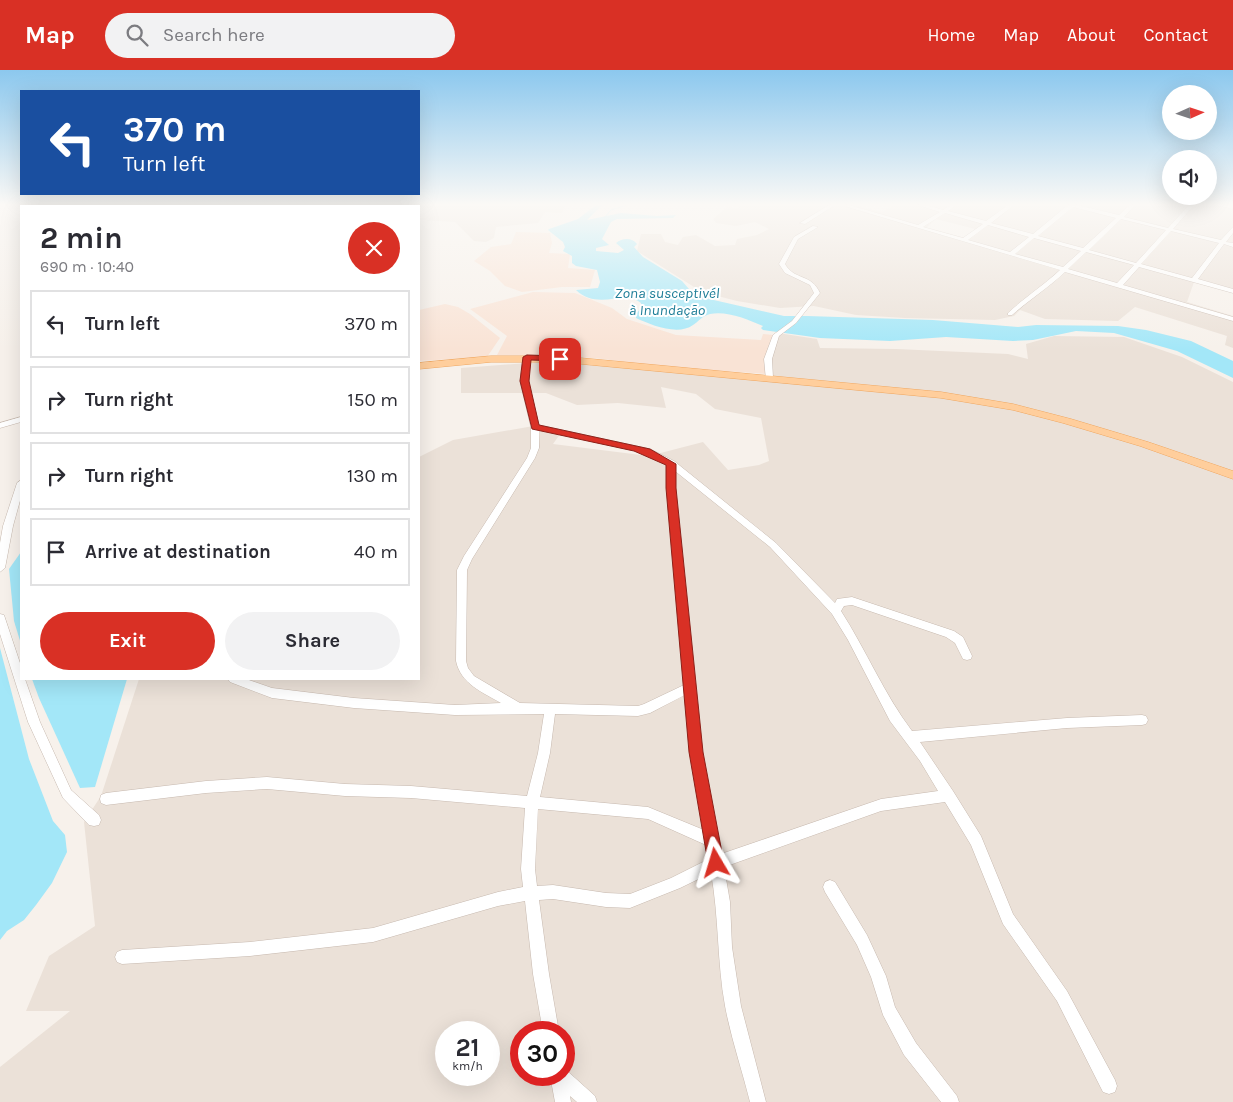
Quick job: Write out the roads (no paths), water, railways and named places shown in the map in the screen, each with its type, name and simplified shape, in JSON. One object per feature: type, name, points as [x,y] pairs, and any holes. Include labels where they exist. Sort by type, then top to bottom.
[{"type":"main road","points":[[420,366],[527,357],[941,395],[1013,407],[1111,433],[1233,475]]},
{"type":"street","points":[[769,378],[768,359],[776,335],[794,322],[817,293],[813,284],[787,272],[782,264],[788,253]]},
{"type":"street","points":[[1010,314],[1030,296],[1040,291],[1082,253]]},
{"type":"street","points":[[1093,253],[1233,291]]},
{"type":"street","points":[[1119,285],[1147,253]]},
{"type":"street","points":[[1194,280],[1215,253]]},
{"type":"street","points":[[1011,254],[1233,319]]},
{"type":"street","points":[[518,708],[470,679],[463,670],[461,661],[461,581],[467,558],[531,458],[535,448],[535,427],[524,381],[527,357]]},
{"type":"street","points":[[0,426],[20,419]]},
{"type":"street","points":[[535,427],[641,450],[671,464],[774,545],[836,611],[852,637],[894,718],[910,737],[949,795],[976,841],[1008,919],[1062,996],[1109,1086]]},
{"type":"street","points":[[671,464],[671,488],[696,752],[723,902],[725,947],[733,1006],[758,1102]]},
{"type":"street","points":[[0,568],[8,526],[20,486]]},
{"type":"street","points":[[836,611],[841,602],[846,600],[872,607],[955,636],[967,656]]},
{"type":"street","points":[[0,618],[20,679]]},
{"type":"street","points":[[20,680],[34,722],[67,794],[94,820]]},
{"type":"street","points":[[237,680],[272,693],[317,699],[455,710],[518,708],[638,711],[689,688]]},
{"type":"street","points":[[549,1021],[528,869],[532,802],[544,753],[550,709]]},
{"type":"street","points":[[910,737],[1067,723],[1142,720]]},
{"type":"street","points":[[106,799],[206,787],[267,783],[345,790],[411,792],[494,801],[532,802],[648,813],[713,841]]},
{"type":"street","points":[[122,957],[250,949],[373,935],[498,899],[530,893],[553,892],[606,900],[630,901],[675,883],[716,863],[881,805],[949,795]]},
{"type":"street","points":[[830,887],[862,940],[878,976],[888,1010],[910,1049],[950,1102]]},
{"type":"street","points":[[561,1086],[563,1102]]},
{"type":"street","points":[[571,1086],[589,1102]]},
{"type":"water","name":"Zona susceptivél à Inundação","points":[[567,253],[640,253],[682,281],[689,289],[705,298],[784,316],[933,320],[1018,327],[1036,325],[1118,326],[1146,330],[1191,341],[1233,361],[1233,378],[1177,351],[1114,333],[1076,331],[1033,340],[1013,341],[946,337],[890,341],[820,338],[763,330],[761,328],[763,326],[744,318],[717,313],[705,316],[693,325],[680,330],[664,328],[636,318],[636,314],[641,308],[641,303],[634,299],[593,299],[584,296],[576,290],[598,288],[600,282],[597,270],[576,266],[572,263],[572,256]]},
{"type":"water","points":[[20,553],[20,641],[14,621],[9,569]]},
{"type":"water","points":[[0,648],[29,759],[53,821],[65,835],[67,852],[52,883],[36,905],[24,920],[7,931],[0,940]]},
{"type":"water","points":[[32,680],[127,680],[95,787],[80,788]]}]
